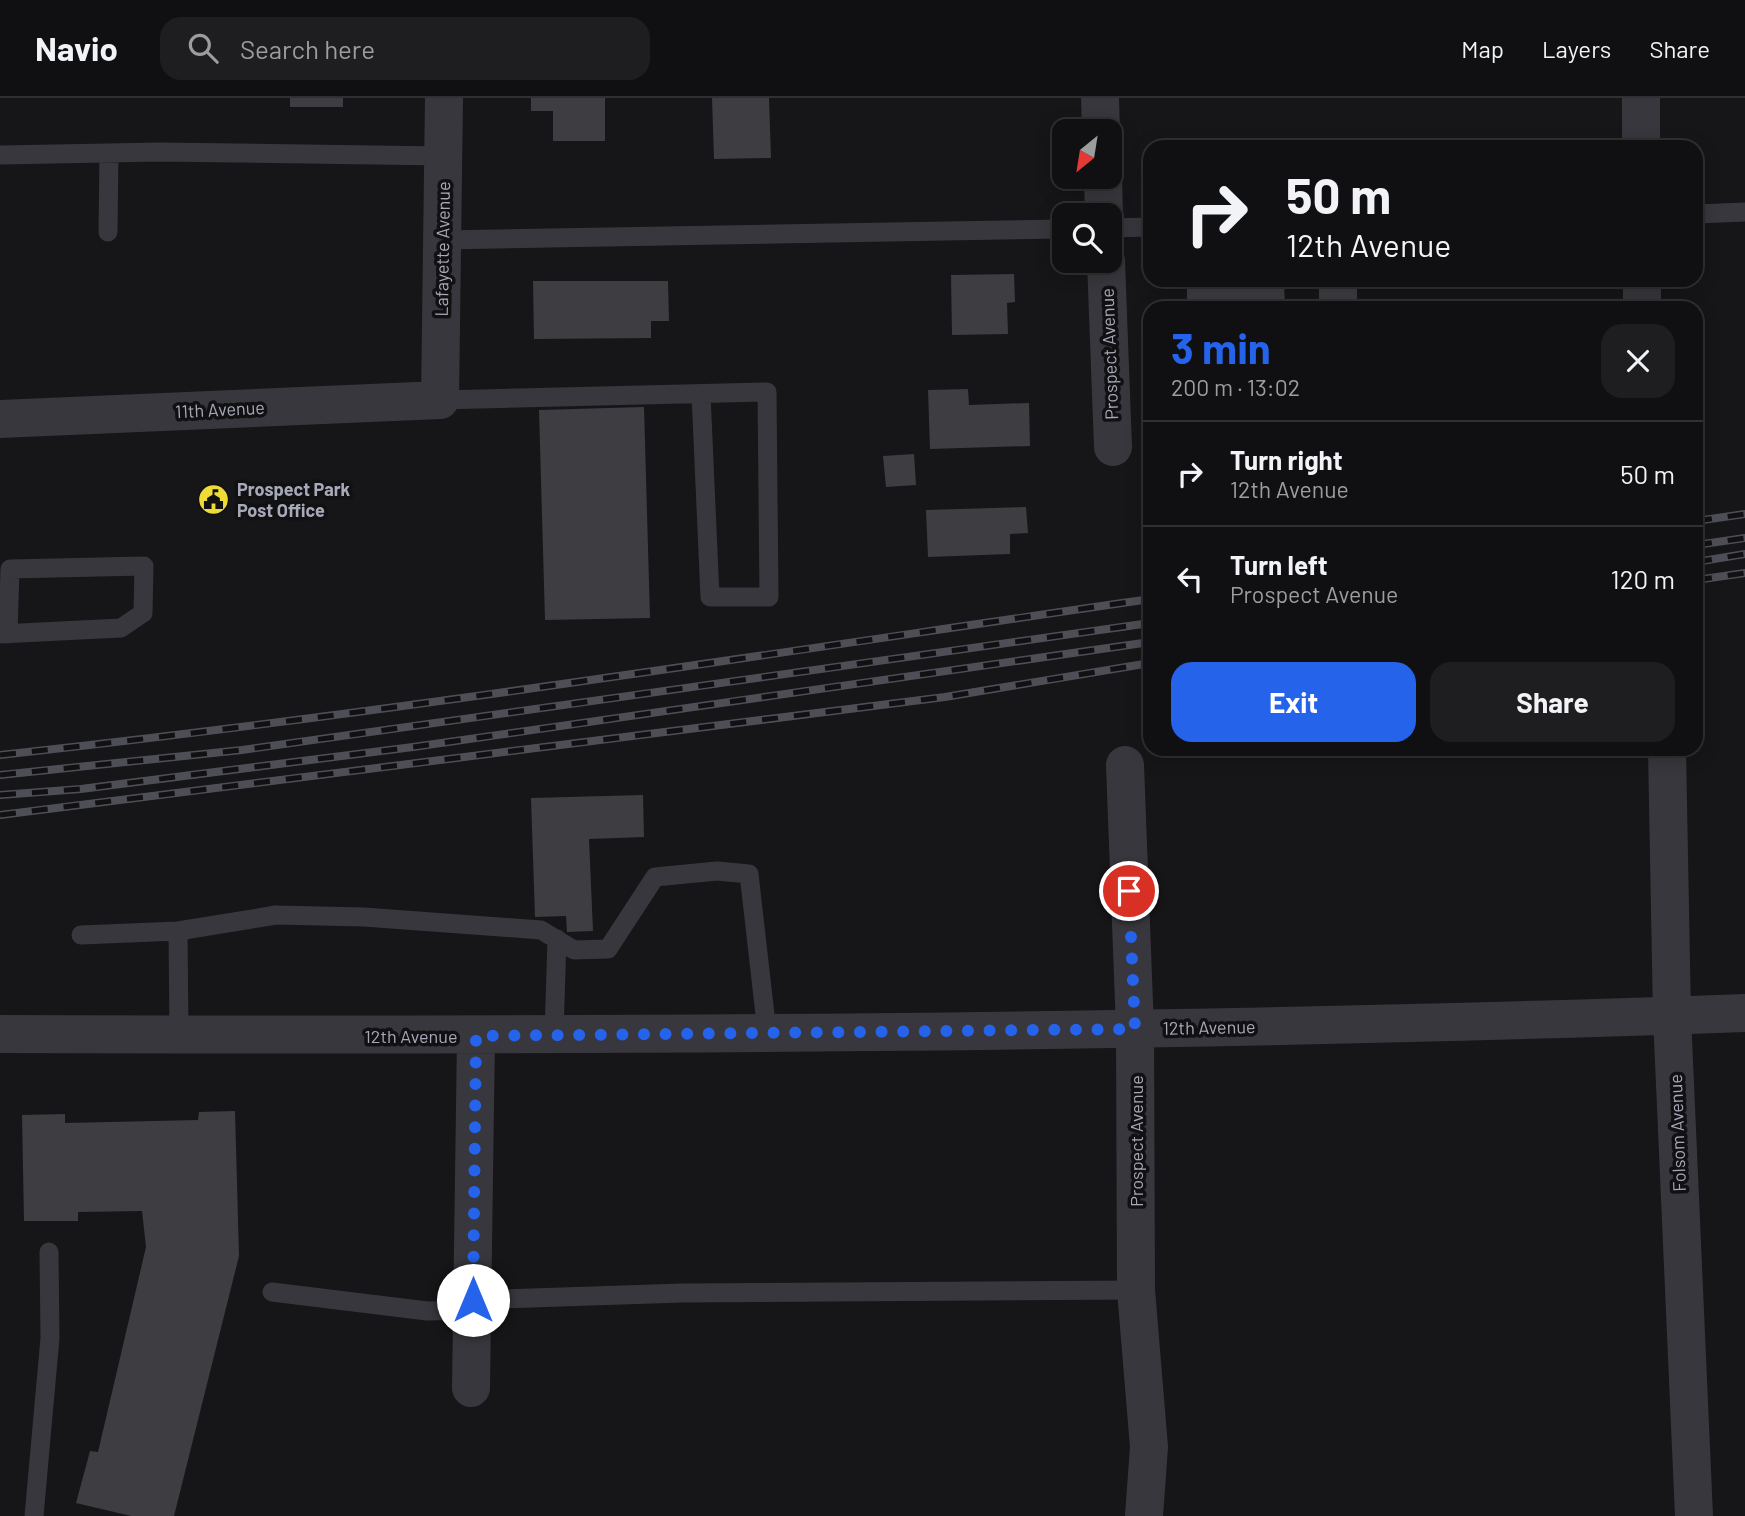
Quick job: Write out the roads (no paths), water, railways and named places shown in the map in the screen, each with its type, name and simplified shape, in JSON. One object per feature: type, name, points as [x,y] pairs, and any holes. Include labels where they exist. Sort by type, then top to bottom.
[{"type":"street","name":"Lafayette Avenue","points":[[440,400],[444,98]]},
{"type":"street","points":[[1100,98],[1101,119]]},
{"type":"street","points":[[1641,98],[1641,140]]},
{"type":"street","name":"Prospect Avenue","points":[[1106,273],[1113,447]]},
{"type":"street","name":"11th Avenue","points":[[0,419],[440,400]]},
{"type":"street","name":"Folsom Avenue","points":[[1667,756],[1672,1016],[1694,1516]]},
{"type":"street","name":"Prospect Avenue","points":[[1125,765],[1135,1029],[1136,1290],[1149,1447],[1144,1516]]},
{"type":"street","name":"12th Avenue","points":[[0,1034],[476,1036],[1135,1029],[1745,1013]]},
{"type":"street","points":[[471,1388],[476,1036]]},
{"type":"lane","points":[[0,155],[108,153],[443,156]]},
{"type":"lane","points":[[108,153],[108,232]]},
{"type":"lane","points":[[1703,214],[1745,212]]},
{"type":"lane","points":[[1122,228],[1143,227]]},
{"type":"lane","points":[[442,240],[1052,229]]},
{"type":"lane","points":[[440,400],[767,392],[769,597],[710,597],[701,394]]},
{"type":"lane","points":[[144,566],[143,614],[121,628],[4,634],[10,569],[144,566]]},
{"type":"lane","points":[[80,935],[178,930],[276,915],[364,916],[541,930],[574,950],[608,949],[655,877],[717,871],[749,874],[767,1032]]},
{"type":"lane","points":[[178,930],[179,1034]]},
{"type":"lane","points":[[554,1035],[557,939]]},
{"type":"lane","points":[[34,1516],[50,1338],[49,1252]]},
{"type":"lane","points":[[272,1292],[427,1311],[473,1305],[683,1293],[1136,1290]]},
{"type":"railway","points":[[1703,520],[1745,514]]},
{"type":"railway","points":[[1703,544],[1745,538]]},
{"type":"railway","points":[[1703,561],[1745,554]]},
{"type":"railway","points":[[1703,579],[1745,573]]},
{"type":"railway","points":[[0,755],[432,702],[1143,600]]},
{"type":"railway","points":[[0,775],[242,750],[1143,624]]},
{"type":"railway","points":[[0,795],[81,789],[413,747],[1143,643]]},
{"type":"railway","points":[[0,815],[945,697],[1143,664]]},
{"type":"place","name":"Prospect Park Post Office","points":[[214,499]]}]
